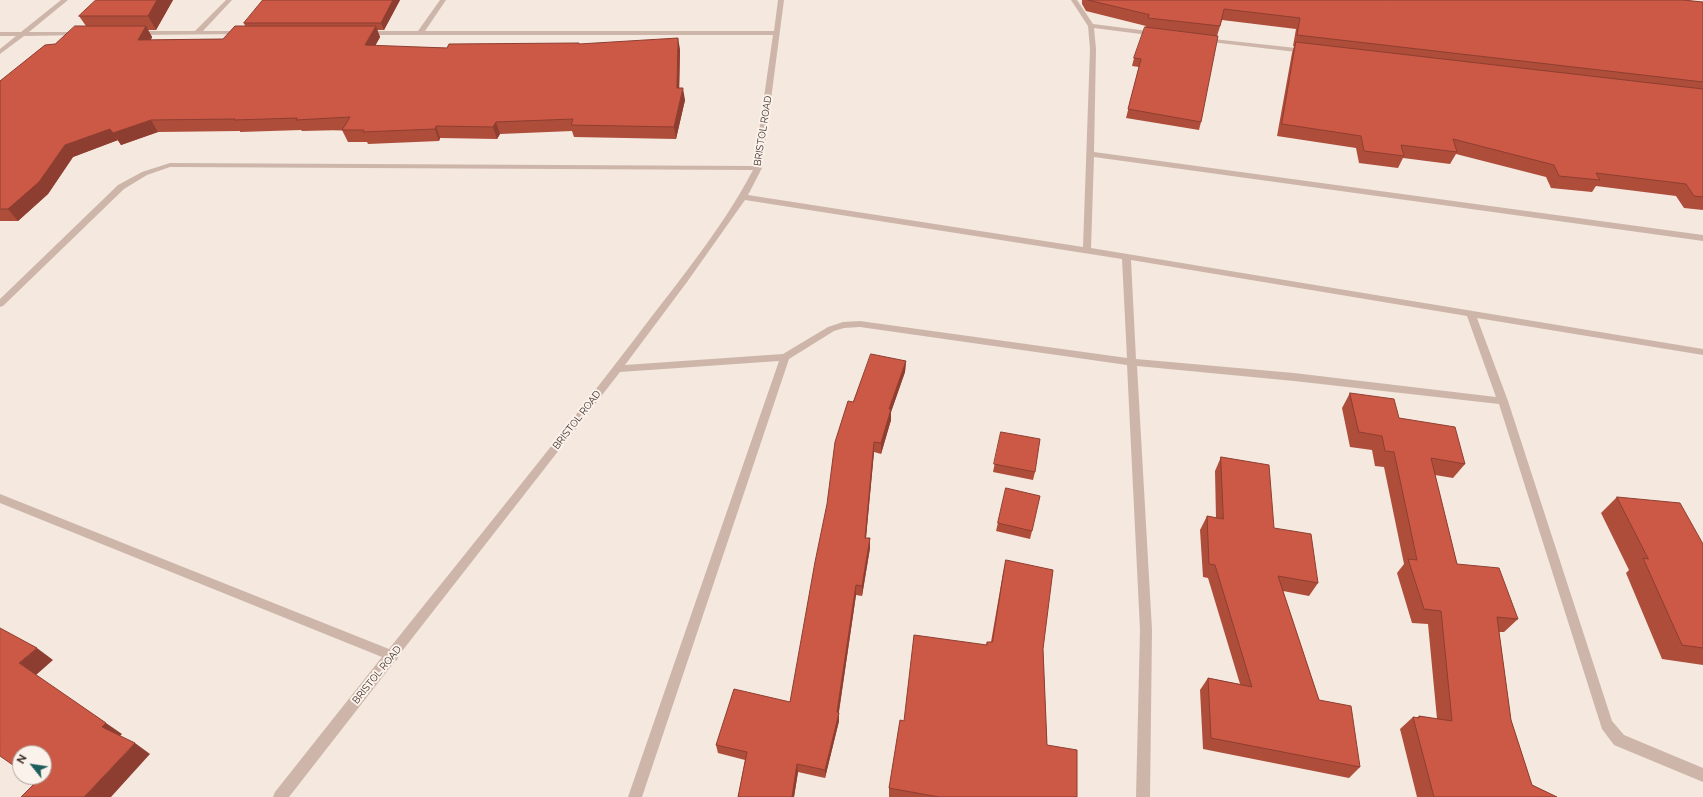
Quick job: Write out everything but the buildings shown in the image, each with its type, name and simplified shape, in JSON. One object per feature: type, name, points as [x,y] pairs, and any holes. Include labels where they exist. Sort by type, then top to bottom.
[{"type":"street","points":[[0,52],[65,0]]},
{"type":"street","points":[[197,33],[229,0]]},
{"type":"street","points":[[420,33],[443,0]]},
{"type":"street","name":"BRISTOL ROAD","points":[[280,797],[393,656],[618,369],[743,197],[758,168],[781,0]]},
{"type":"street","points":[[1074,0],[1091,26],[1093,49],[1087,250]]},
{"type":"street","points":[[1091,26],[1162,35]]},
{"type":"street","points":[[133,34],[252,33]]},
{"type":"street","points":[[356,33],[777,33]]},
{"type":"street","points":[[0,34],[86,34]]},
{"type":"street","points":[[1194,38],[1313,52]]},
{"type":"street","points":[[1091,154],[1703,238]]},
{"type":"street","points":[[0,304],[121,187],[144,173],[164,166],[758,168]]},
{"type":"street","points":[[743,197],[1126,256],[1703,352]]},
{"type":"street","points":[[1126,256],[1146,630],[1143,797]]},
{"type":"street","points":[[1471,314],[1503,401],[1607,724],[1619,740],[1703,775]]},
{"type":"street","points":[[618,369],[785,357],[831,330],[843,326],[860,324],[1131,362],[1294,376],[1503,401]]},
{"type":"street","points":[[635,797],[785,357]]},
{"type":"street","points":[[0,498],[393,656]]}]
